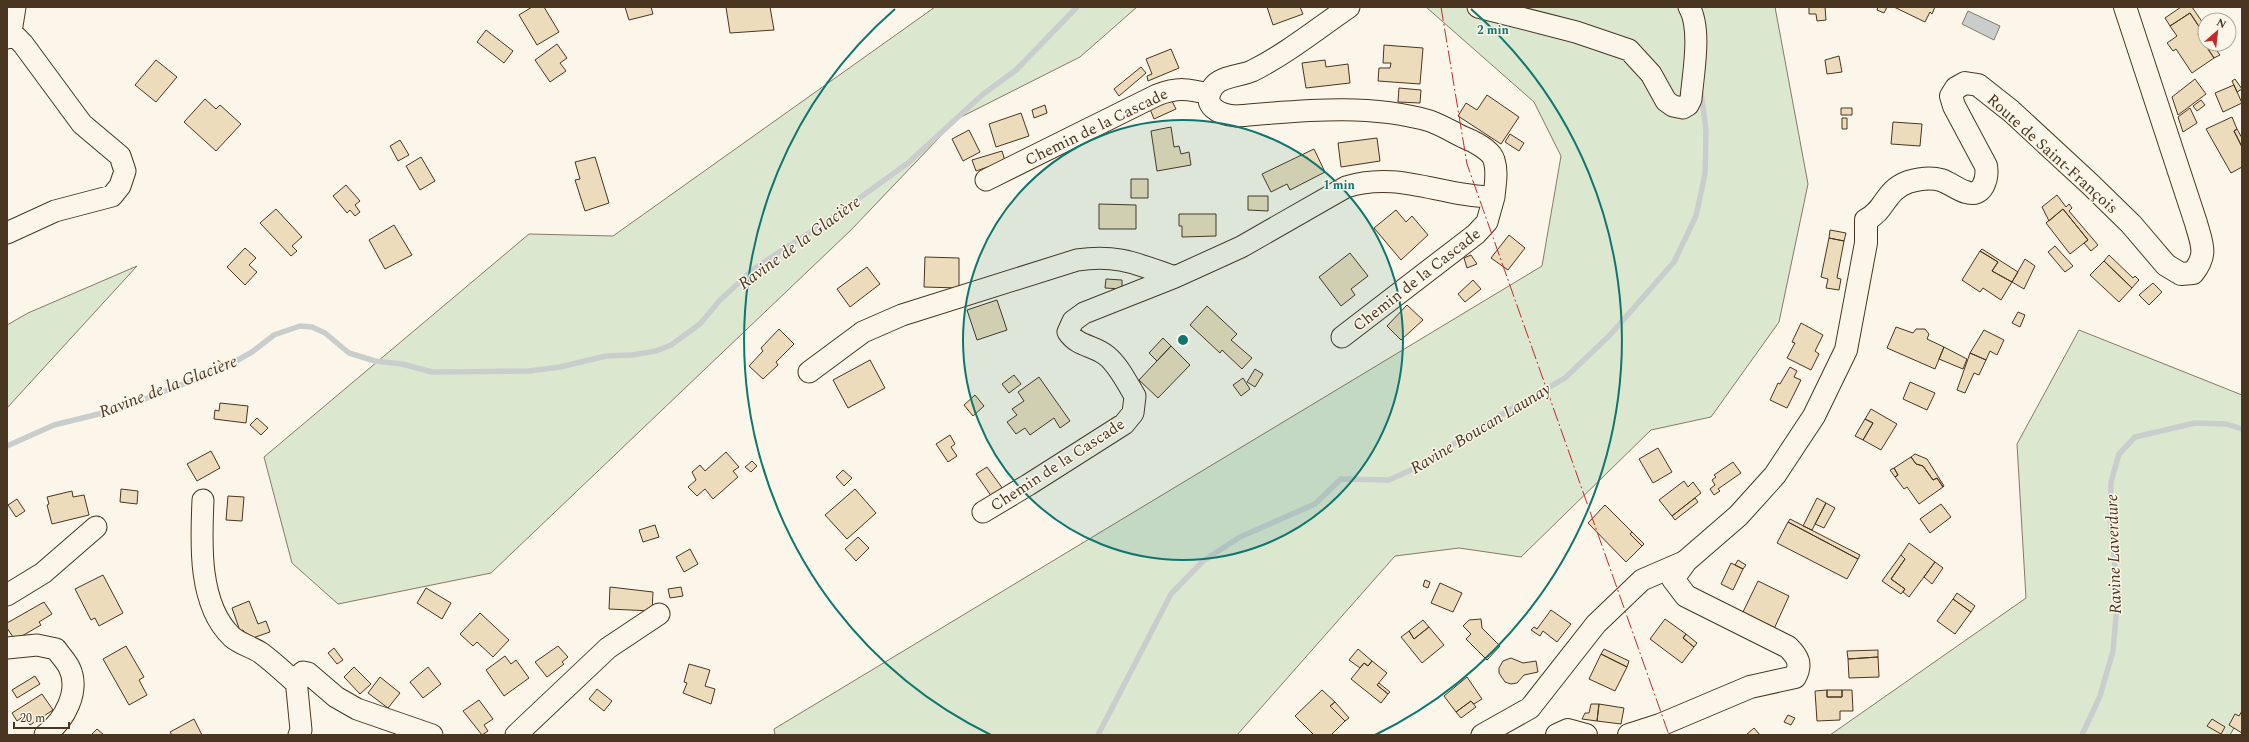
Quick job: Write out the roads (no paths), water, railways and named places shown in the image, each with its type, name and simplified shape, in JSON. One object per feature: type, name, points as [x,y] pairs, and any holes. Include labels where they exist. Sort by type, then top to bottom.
[{"type":"main road","name":"Route de Saint-François","points":[[1629,735],[1660,725],[1750,687],[1790,679],[1795,677],[1799,670],[1800,664],[1796,655],[1788,647],[1686,596],[1673,579],[1686,561],[1738,516],[1775,475],[1814,416],[1846,350],[1866,243],[1866,220],[1875,216],[1894,188],[1908,182],[1921,179],[1941,180],[1968,193],[1979,191],[1984,186],[1988,177],[1986,166],[1954,106],[1952,96],[1956,88],[1965,83],[1978,85],[2011,112],[2131,224],[2166,265],[2182,274],[2187,274],[2193,273],[2202,262],[2204,250],[2196,223],[2125,7]]},
{"type":"main road","points":[[1557,735],[1568,730],[1586,735]]},
{"type":"street","points":[[7,233],[55,211],[112,196],[120,186],[125,171],[120,156],[82,124],[23,44],[9,35],[15,7]]},
{"type":"street","points":[[1209,94],[1213,85],[1224,79],[1244,75],[1269,62],[1349,7]]},
{"type":"street","points":[[1478,7],[1576,32],[1629,50],[1652,74],[1666,101],[1673,106],[1683,108],[1688,105],[1691,99],[1696,48],[1693,14],[1689,7]]},
{"type":"street","name":"Chemin de la Cascade","points":[[986,180],[1157,95],[1172,89],[1187,89],[1209,94],[1209,103],[1214,110],[1223,115],[1236,116],[1319,110],[1350,110],[1399,114],[1432,122],[1477,143],[1494,159],[1497,176],[1494,196],[1487,222],[1476,234],[1342,337]]},
{"type":"street","name":"Chemin de la Cascade","points":[[983,512],[1124,424],[1133,413],[1135,396],[1109,357],[1096,348],[1074,340],[1068,332],[1073,321],[1084,313],[1175,277],[1241,246],[1346,187],[1360,182],[1379,180],[1405,182],[1462,195],[1494,196]]},
{"type":"street","points":[[809,372],[863,332],[902,315],[1077,260],[1098,257],[1122,259],[1175,277]]},
{"type":"street","points":[[203,500],[201,549],[211,605],[220,624],[233,638],[260,653],[296,683]]},
{"type":"street","points":[[7,595],[43,573],[96,527]]},
{"type":"street","points":[[1482,735],[1530,708],[1596,624],[1642,580],[1686,561]]},
{"type":"street","points":[[516,735],[608,648],[659,614]]},
{"type":"street","points":[[7,648],[37,645],[56,649],[69,668],[73,688],[69,705],[51,731],[45,735]]},
{"type":"street","points":[[299,735],[301,730],[296,683],[299,674],[302,672],[308,673],[336,697],[357,709],[432,735]]},
{"type":"waterway","name":"Ravine de la Glacière","points":[[7,446],[54,425],[119,409],[222,369],[252,352],[274,335],[300,326],[312,327],[325,333],[349,353],[375,361],[402,364],[432,372],[529,371],[560,367],[606,356],[632,355],[656,351],[671,345],[700,324],[720,300],[754,269],[822,225],[908,163],[982,95],[1016,70],[1077,7]]},
{"type":"waterway","name":"Ravine Boucan Launay","points":[[1098,735],[1171,594],[1203,561],[1240,537],[1315,504],[1341,479],[1389,480],[1413,469],[1494,419],[1565,378],[1610,335],[1674,262],[1696,216],[1705,174],[1706,131],[1701,92]]},
{"type":"waterway","name":"Ravine Laverdure","points":[[2082,735],[2100,696],[2113,651],[2118,594],[2110,518],[2111,482],[2119,454],[2135,437],[2195,423],[2226,424],[2242,429]]}]
